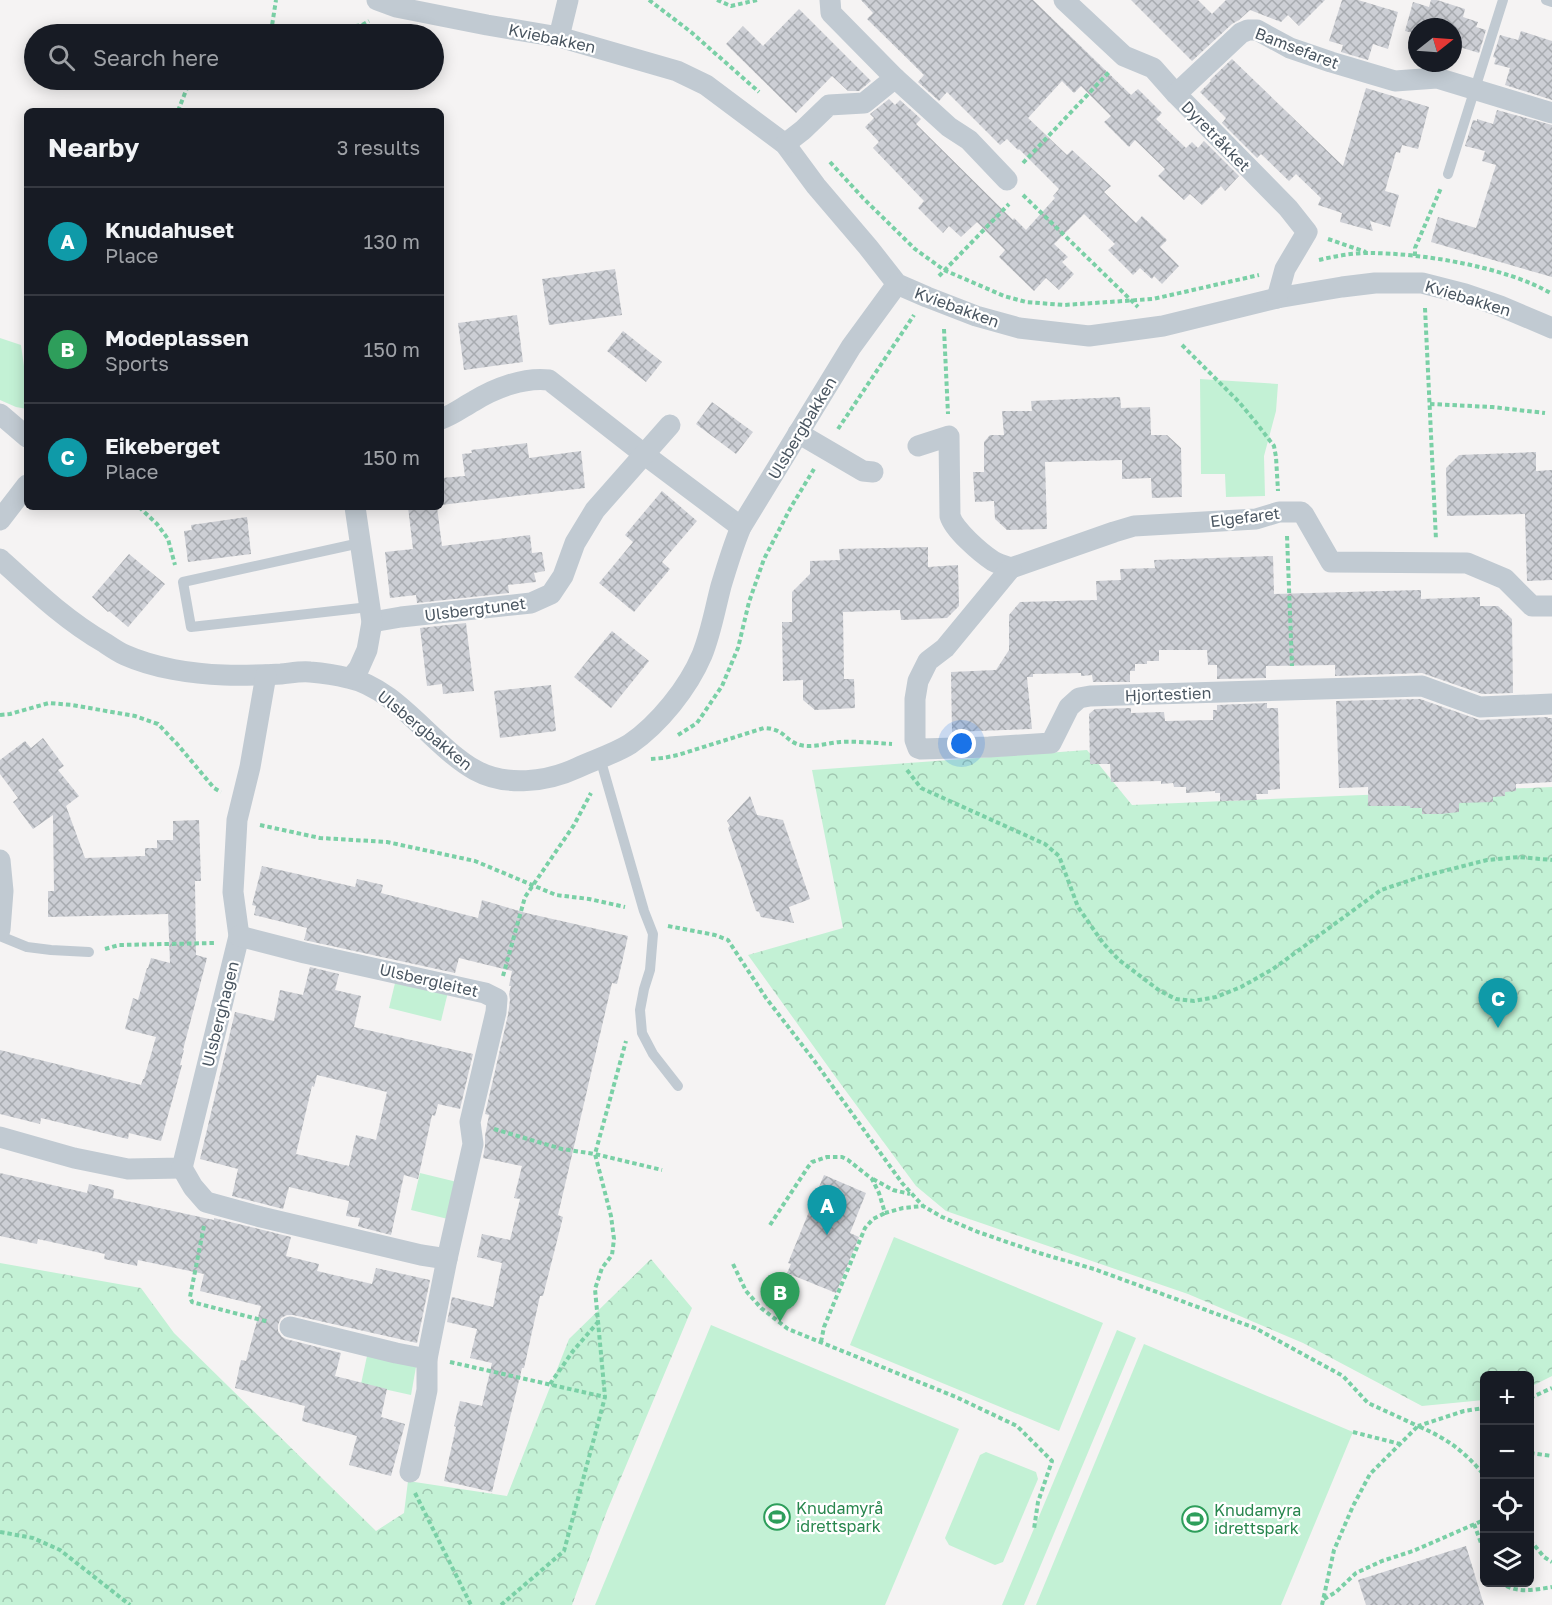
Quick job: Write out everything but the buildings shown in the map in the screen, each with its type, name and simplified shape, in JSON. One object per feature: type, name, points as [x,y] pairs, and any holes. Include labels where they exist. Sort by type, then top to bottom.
[{"type":"street","points":[[559,37],[568,0]]},
{"type":"street","points":[[830,0],[831,13],[895,78],[949,128],[969,141],[1014,186]]},
{"type":"street","name":"Dyretråkket","points":[[1064,0],[1124,56],[1153,68],[1288,208],[1307,232]]},
{"type":"street","name":"Kviebakken","points":[[386,3],[487,25],[559,37],[677,71],[706,85],[785,144],[816,186],[868,246],[897,284],[987,319],[1019,328],[1089,336],[1163,326],[1277,298],[1375,283],[1422,283],[1500,306],[1552,328]]},
{"type":"street","name":"Bamsefaret","points":[[1176,94],[1241,33],[1257,30],[1290,48],[1395,81],[1437,78],[1552,112]]},
{"type":"street","points":[[785,144],[829,105],[864,103],[895,78]]},
{"type":"street","points":[[1277,298],[1285,269],[1307,232]]},
{"type":"street","name":"Ulsbergbakken","points":[[0,559],[51,606],[125,655],[166,668],[194,673],[267,675],[309,672],[351,678],[391,699],[440,744],[476,771],[514,781],[564,774],[628,745],[641,735],[680,694],[701,656],[741,527],[851,346],[897,284]]},
{"type":"street","points":[[444,418],[497,389],[540,379],[549,380],[741,527]]},
{"type":"street","points":[[0,414],[24,434]]},
{"type":"street","name":"Ulsbergtunet","points":[[370,614],[401,617],[531,603],[551,594],[563,576],[575,543],[596,510],[670,425]]},
{"type":"street","points":[[798,433],[862,471],[873,472]]},
{"type":"street","points":[[906,749],[918,681],[928,661],[945,648],[1011,568],[993,561],[971,543],[951,521],[949,436],[918,446]]},
{"type":"street","points":[[0,520],[24,489]]},
{"type":"street","points":[[351,678],[368,650],[370,614],[354,510]]},
{"type":"street","name":"Elgefaret","points":[[1011,568],[1134,526],[1256,519],[1284,521],[1301,512],[1331,562],[1467,562],[1505,579],[1532,606],[1552,606]]},
{"type":"street","name":"Ulsberghagen","points":[[182,1168],[239,936],[233,892],[239,810],[250,767],[267,675]]},
{"type":"street","name":"Hjortestien","points":[[906,749],[1051,743],[1069,708],[1079,698],[1111,695],[1422,686],[1480,707],[1552,704]]},
{"type":"street","points":[[0,860],[3,891],[0,930]]},
{"type":"street","name":"Ulsbergleitet","points":[[239,936],[485,993],[497,999],[496,1012],[470,1122],[472,1144],[427,1359],[427,1390],[410,1472]]},
{"type":"street","points":[[0,1137],[74,1158],[129,1169],[182,1168],[193,1187],[206,1202],[421,1255],[447,1259]]},
{"type":"street","points":[[290,1327],[427,1359]]},
{"type":"lane","points":[[1448,174],[1503,0]]},
{"type":"lane","points":[[1546,0],[1552,2]]},
{"type":"lane","points":[[360,543],[183,582],[191,627],[370,614]]},
{"type":"lane","points":[[600,758],[652,934],[650,970],[640,1010],[642,1033],[647,1045],[678,1086]]},
{"type":"lane","points":[[0,936],[27,947],[51,951],[89,952]]},
{"type":"path","points":[[272,24],[276,0]]},
{"type":"path","points":[[649,0],[691,32],[761,93]]},
{"type":"path","points":[[717,0],[731,6],[757,0]]},
{"type":"path","points":[[363,24],[386,3]]},
{"type":"path","points":[[179,108],[186,90]]},
{"type":"path","points":[[803,130],[862,198],[915,249],[944,270],[1004,296],[1026,302],[1064,305],[1154,299],[1326,258],[1369,253],[1444,260],[1510,275],[1538,285],[1552,294]]},
{"type":"path","points":[[1415,256],[1415,248],[1448,174]]},
{"type":"path","points":[[1014,186],[1145,314],[1163,326],[1239,402],[1274,446],[1284,521],[1293,690]]},
{"type":"path","points":[[1307,232],[1369,253]]},
{"type":"path","points":[[1422,283],[1437,562]]},
{"type":"path","points":[[927,297],[944,321],[949,436]]},
{"type":"path","points":[[1430,404],[1492,407],[1545,413]]},
{"type":"path","points":[[142,510],[168,539],[178,575],[183,582]]},
{"type":"path","points":[[0,715],[49,703],[135,716],[158,724],[214,788],[228,796],[239,810],[320,838],[387,842],[475,861],[556,895],[590,899],[644,911],[658,911],[665,924],[670,927],[705,933],[728,940],[766,998],[911,1194],[923,1206],[942,1217],[978,1232],[1094,1269],[1255,1328],[1343,1376],[1368,1403],[1436,1434],[1458,1448],[1480,1469]]},
{"type":"path","points":[[642,759],[678,755],[764,728],[778,730],[797,744],[808,746],[851,742],[892,744],[906,749]]},
{"type":"path","points":[[892,744],[906,749]]},
{"type":"path","points":[[907,769],[921,788],[1045,844],[1059,856],[1078,907],[1103,943],[1119,960],[1142,978],[1176,999],[1194,1001],[1215,997],[1241,987],[1300,951],[1380,890],[1487,860],[1519,857],[1552,860]]},
{"type":"path","points":[[497,999],[525,897],[574,825],[592,789]]},
{"type":"path","points":[[89,952],[119,945],[223,943],[239,936]]},
{"type":"path","points":[[501,1605],[564,1551],[605,1397],[595,1289],[602,1268],[612,1255],[614,1239],[611,1216],[595,1154],[627,1035],[640,1010]]},
{"type":"path","points":[[470,1122],[562,1149],[595,1154],[662,1170]]},
{"type":"path","points":[[770,1225],[812,1162],[827,1157],[842,1157],[872,1179],[893,1190],[911,1194]]},
{"type":"path","points":[[872,1179],[885,1213]]},
{"type":"path","points":[[206,1202],[207,1211],[190,1297],[192,1302],[290,1327]]},
{"type":"path","points":[[821,1342],[824,1327],[865,1228],[873,1218],[885,1213],[923,1206]]},
{"type":"path","points":[[734,1264],[746,1291],[761,1308],[788,1329],[956,1397],[1017,1426],[1052,1461],[1038,1502],[1034,1529]]},
{"type":"path","points":[[550,1384],[573,1351],[598,1322]]},
{"type":"path","points":[[427,1359],[448,1361],[605,1397]]},
{"type":"path","points":[[1534,1396],[1552,1388]]},
{"type":"path","points":[[1322,1605],[1334,1550],[1370,1474],[1418,1426],[1480,1409]]},
{"type":"path","points":[[1353,1432],[1400,1444]]},
{"type":"path","points":[[1534,1454],[1552,1456]]},
{"type":"path","points":[[410,1472],[415,1493],[471,1605]]},
{"type":"path","points":[[1323,1599],[1336,1592],[1356,1573],[1480,1522]]},
{"type":"path","points":[[1474,1524],[1480,1539]]},
{"type":"path","points":[[0,1532],[33,1538],[60,1550],[130,1605]]},
{"type":"path","points":[[1534,1545],[1544,1557],[1552,1562]]},
{"type":"path","points":[[1506,1587],[1528,1591],[1552,1587]]},
{"type":"green space","points":[[0,338],[21,345],[24,366],[24,408],[0,400]]},
{"type":"green space","points":[[1200,379],[1278,384],[1276,411],[1264,456],[1265,496],[1226,497],[1225,474],[1201,474]]},
{"type":"green space","points":[[1087,750],[1132,805],[1552,787],[1552,1376],[1534,1385],[1534,1371],[1480,1371],[1480,1400],[1422,1406],[1303,1343],[1188,1294],[946,1211],[916,1186],[748,955],[843,928],[812,770]]},
{"type":"green space","points":[[396,979],[448,992],[441,1021],[389,1008]]},
{"type":"green space","points":[[420,1173],[457,1182],[448,1219],[411,1210]]},
{"type":"green space","points":[[894,1237],[1103,1323],[1059,1431],[850,1345]]},
{"type":"green space","points":[[651,1259],[692,1308],[607,1511],[572,1605],[0,1605],[0,1263],[141,1288],[174,1333],[376,1531],[404,1513],[408,1481],[507,1496],[569,1339]]},
{"type":"green space","name":"Knudamyrå idrettspark","points":[[711,1325],[959,1429],[885,1605],[595,1605]]},
{"type":"green space","points":[[1117,1330],[1136,1338],[1024,1605],[1002,1605]]},
{"type":"green space","name":"Knudamyra idrettspark","points":[[1144,1344],[1353,1432],[1281,1605],[1036,1605]]},
{"type":"green space","points":[[367,1356],[416,1367],[411,1395],[361,1384]]},
{"type":"green space","points":[[986,1452],[1036,1472],[1038,1479],[1003,1562],[995,1565],[949,1545],[945,1538],[980,1455]]},
{"type":"place","name":"Eikeberget","points":[[1498,1028]]},
{"type":"place","name":"Knudahuset","points":[[827,1235]]},
{"type":"place","name":"Modeplassen","points":[[780,1322]]},
{"type":"place","name":"Knudamyrå idrettspark","points":[[777,1517]]},
{"type":"place","name":"Knudamyra idrettspark","points":[[1195,1519]]}]
